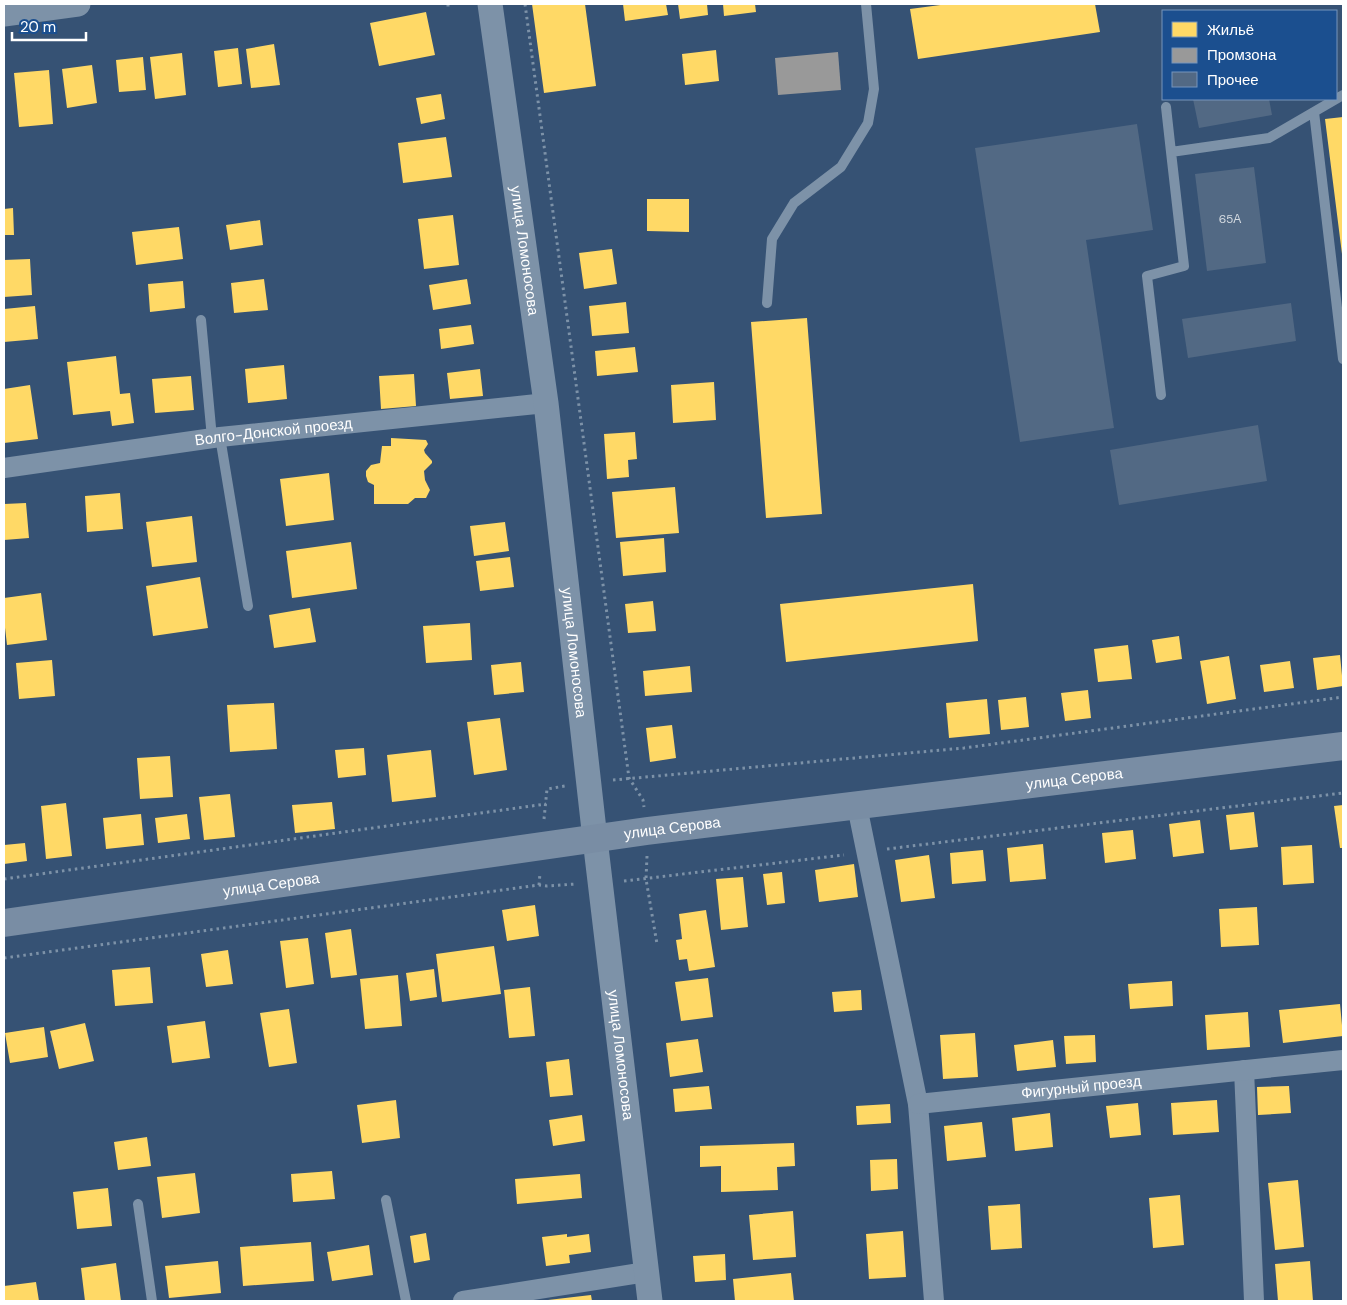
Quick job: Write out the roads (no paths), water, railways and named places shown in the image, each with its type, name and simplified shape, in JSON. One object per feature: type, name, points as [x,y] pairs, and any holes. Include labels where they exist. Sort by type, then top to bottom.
[{"type":"main road","name":"улица Серова","points":[[4,923],[647,832],[1343,746]]},
{"type":"street","points":[[4,14],[78,4]]},
{"type":"street","name":"улица Ломоносова","points":[[490,4],[546,403],[600,883],[650,1301]]},
{"type":"street","name":"Волго-Донской проезд","points":[[4,468],[216,437],[546,403]]},
{"type":"street","points":[[857,806],[918,1104],[934,1301]]},
{"type":"street","name":"Фигурный проезд","points":[[918,1104],[1343,1060]]},
{"type":"street","points":[[1244,1070],[1254,1301]]},
{"type":"street","points":[[463,1301],[646,1272]]},
{"type":"lane","points":[[767,303],[772,239],[794,204],[841,167],[868,123],[874,89],[866,4]]},
{"type":"lane","points":[[1171,152],[1269,138],[1334,100]]},
{"type":"lane","points":[[1161,394],[1147,276],[1184,266],[1166,107]]},
{"type":"lane","points":[[1314,112],[1343,359]]},
{"type":"lane","points":[[200,320],[216,437],[248,606]]},
{"type":"lane","points":[[386,1200],[406,1301]]},
{"type":"lane","points":[[138,1204],[152,1301]]}]
